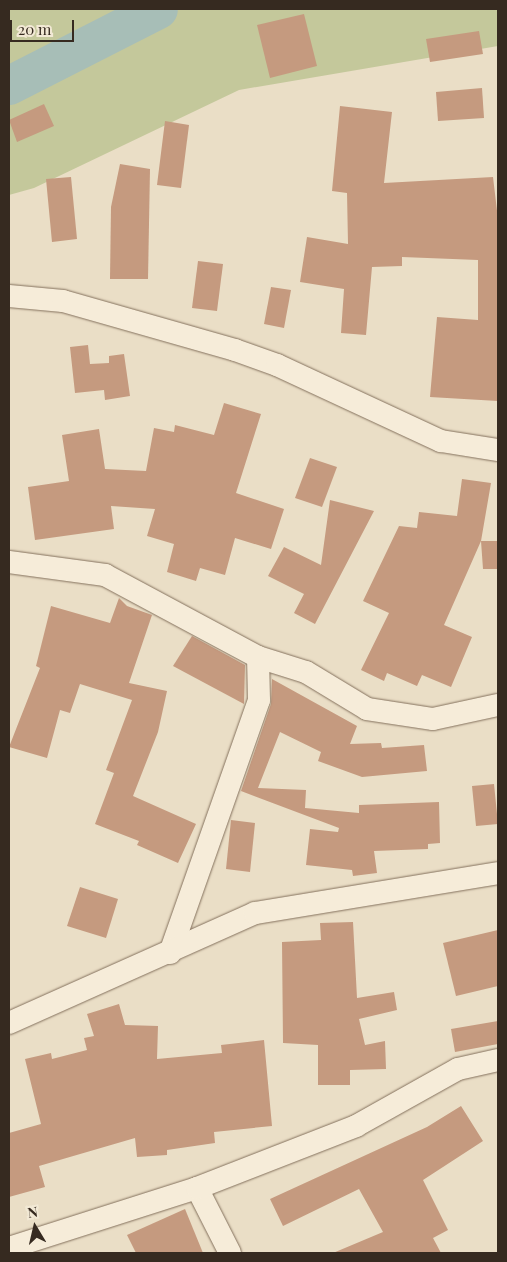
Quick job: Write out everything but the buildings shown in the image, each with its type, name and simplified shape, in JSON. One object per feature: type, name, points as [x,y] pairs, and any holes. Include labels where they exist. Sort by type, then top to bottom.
[{"type":"street","points":[[9,296],[63,301],[235,350],[277,365],[441,441],[498,450]]},
{"type":"street","points":[[9,562],[106,575],[258,656],[306,672],[367,709],[434,719],[498,704]]},
{"type":"street","points":[[170,953],[259,700],[258,656]]},
{"type":"street","points":[[9,1023],[170,953],[255,913],[498,873]]},
{"type":"street","points":[[17,1248],[197,1188],[356,1126],[458,1069],[498,1060]]},
{"type":"street","points":[[197,1188],[230,1253]]},
{"type":"green space","points":[[9,9],[498,9],[498,46],[239,90],[34,188],[9,195]]},
{"type":"waterway","points":[[9,85],[158,9]]}]
